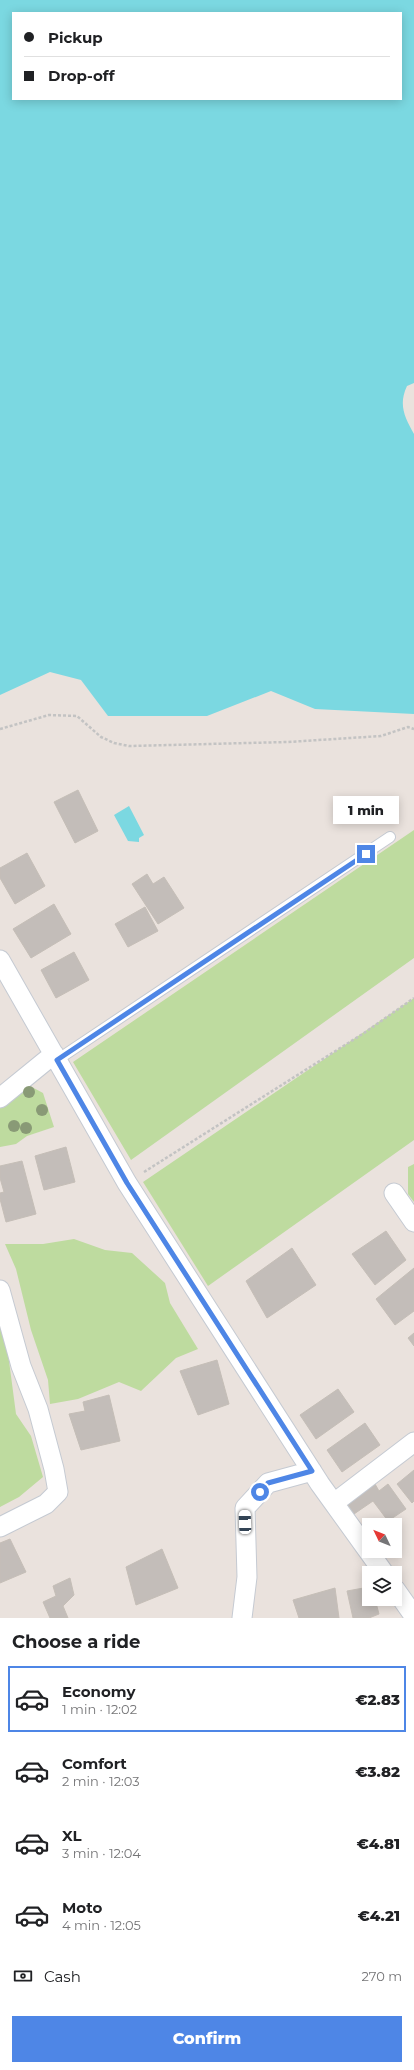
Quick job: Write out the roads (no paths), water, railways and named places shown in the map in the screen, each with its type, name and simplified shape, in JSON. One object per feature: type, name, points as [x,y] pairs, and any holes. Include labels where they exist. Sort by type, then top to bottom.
[{"type":"street","points":[[0,960],[127,1183],[312,1471],[379,1566]]},
{"type":"street","points":[[0,1098],[56,1057]]},
{"type":"street","points":[[394,1193],[414,1222]]},
{"type":"street","points":[[0,1290],[22,1366],[38,1409],[54,1469],[58,1492],[46,1504],[0,1527]]},
{"type":"street","points":[[334,1504],[414,1442]]},
{"type":"street","points":[[242,1618],[247,1577],[245,1508],[268,1483],[312,1471]]},
{"type":"street","points":[[402,1599],[414,1616]]},
{"type":"lane","points":[[56,1057],[390,837]]},
{"type":"water","points":[[0,0],[414,0],[414,383],[407,386],[404,393],[403,405],[405,417],[414,434],[414,714],[315,709],[271,691],[207,716],[108,716],[81,680],[50,672],[0,695]]},
{"type":"water","points":[[129,806],[144,835],[139,838],[139,842],[128,841],[114,815]]}]
